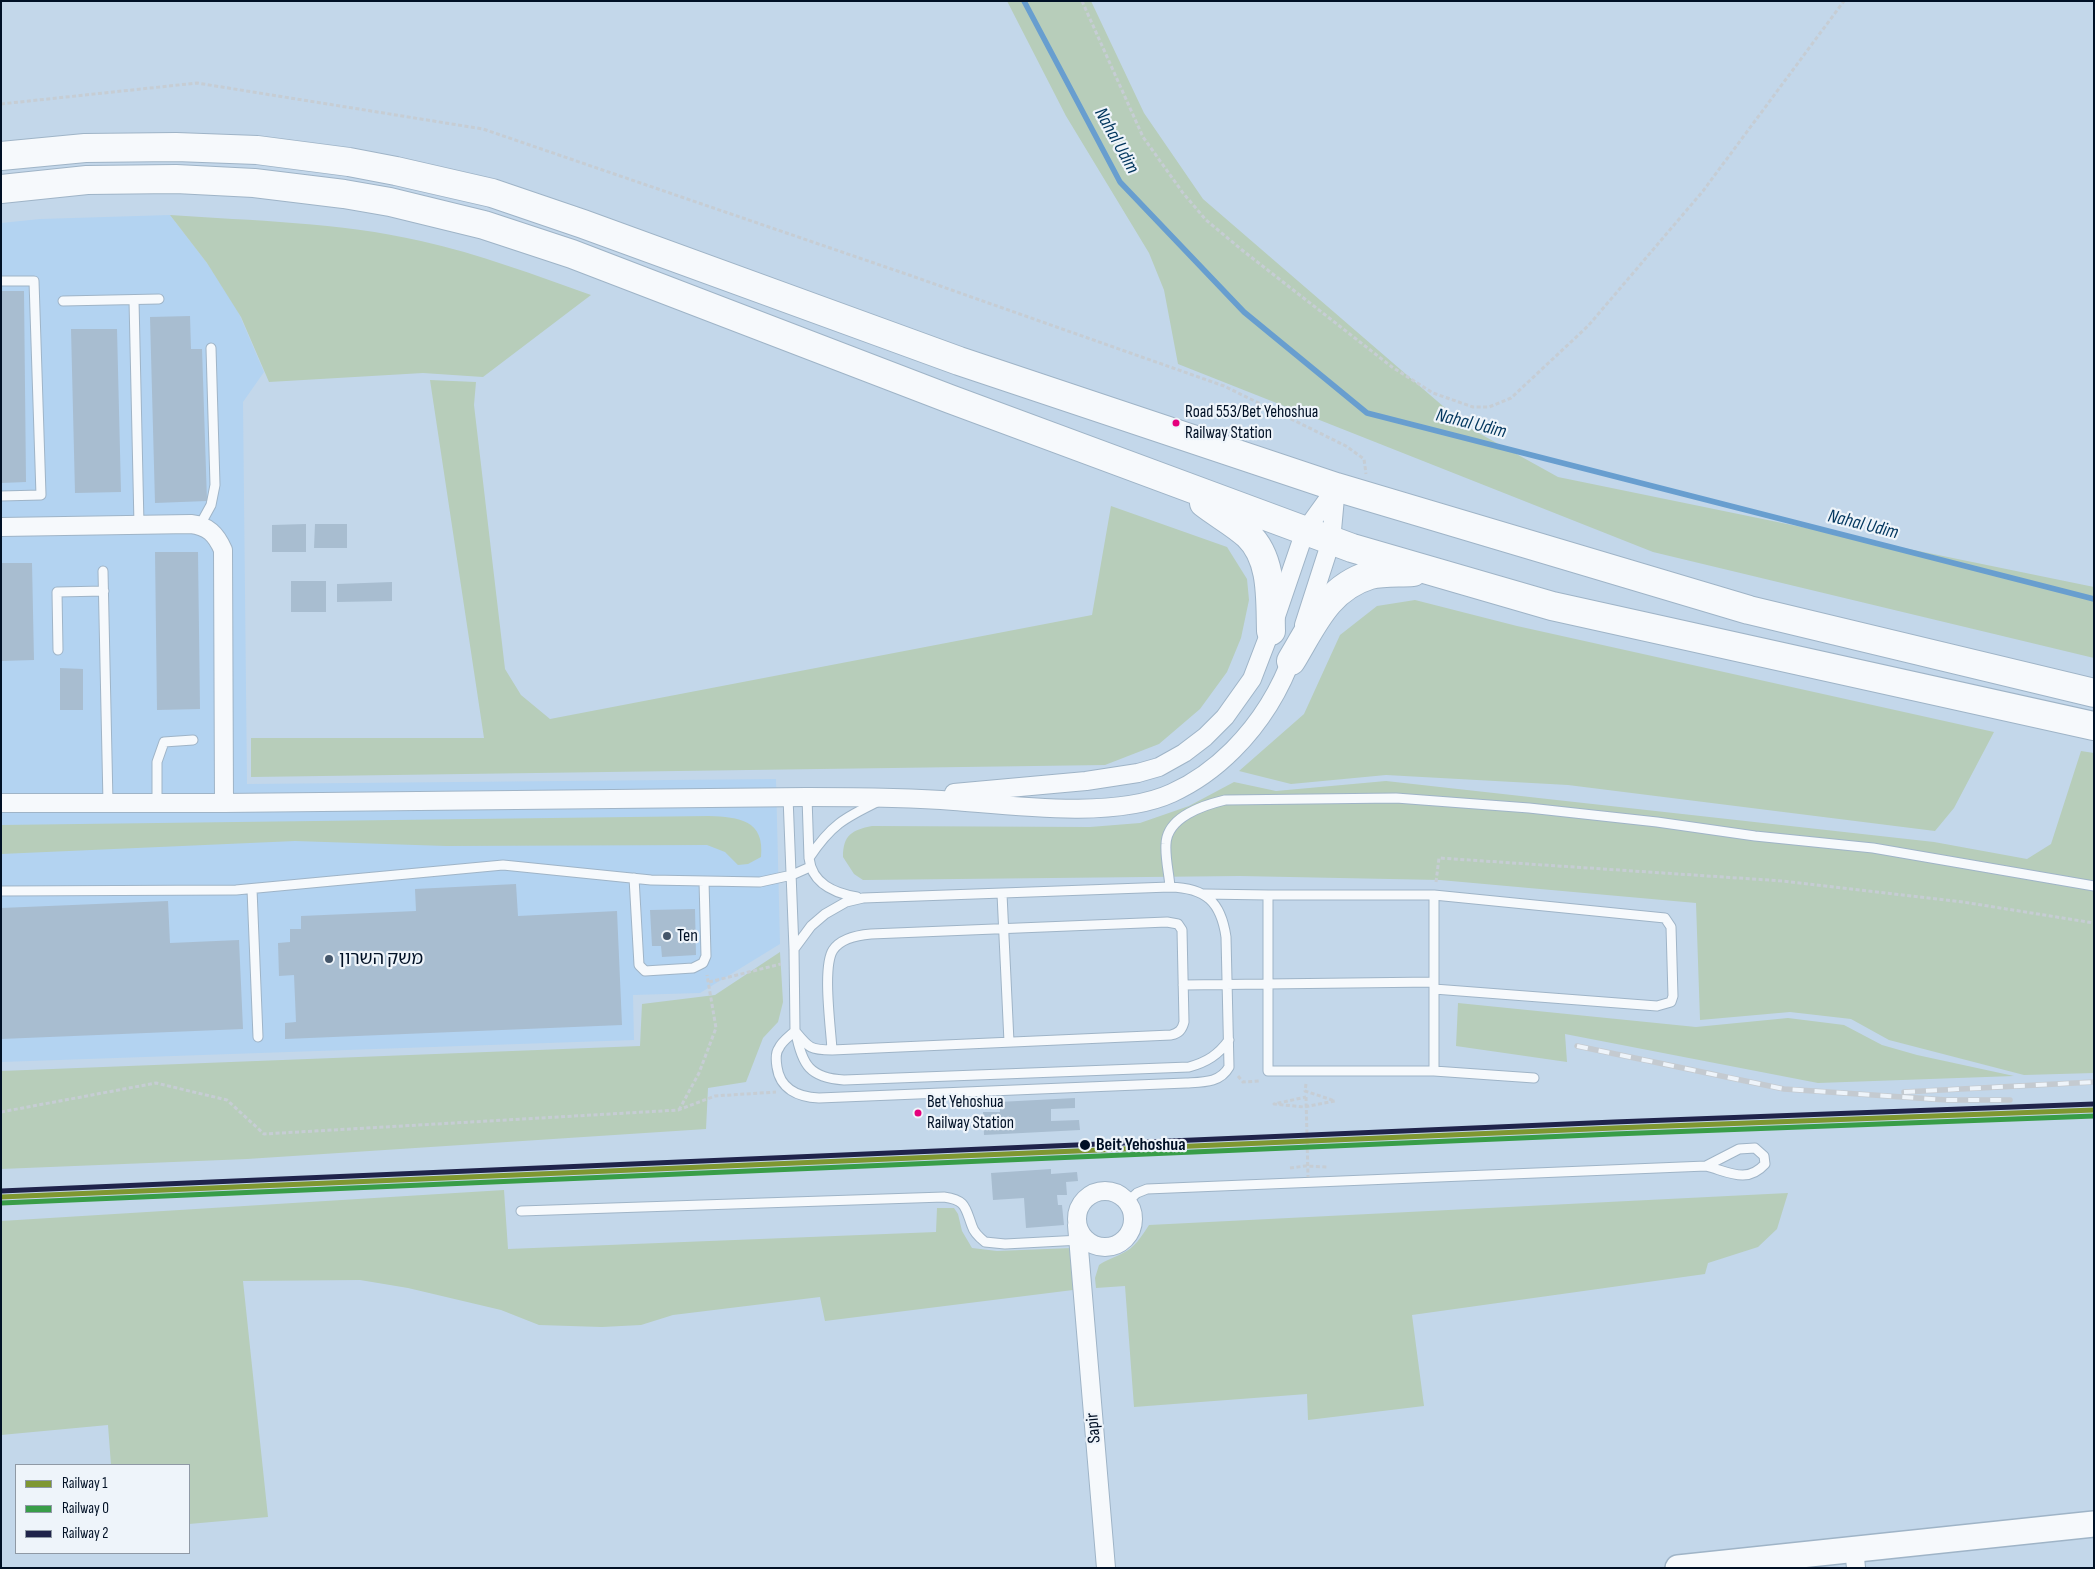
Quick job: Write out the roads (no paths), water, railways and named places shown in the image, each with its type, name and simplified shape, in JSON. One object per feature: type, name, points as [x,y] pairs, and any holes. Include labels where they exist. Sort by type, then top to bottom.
[{"type":"main road","points":[[1,156],[85,148],[224,148],[257,150],[349,162],[442,181],[529,205],[959,361],[1368,497],[1749,610],[2094,693]]},
{"type":"main road","points":[[1,189],[87,180],[176,179],[254,183],[380,200],[484,224],[572,254],[950,399],[1331,541],[1552,606],[2094,726]]},
{"type":"main road","points":[[1176,483],[1248,535],[1257,547],[1265,563],[1269,580],[1271,630]]},
{"type":"main road","points":[[1291,661],[1329,599],[1340,589],[1372,575],[1430,571]]},
{"type":"main road","points":[[1678,1568],[1855,1558],[2094,1524]]},
{"type":"street","points":[[896,797],[1086,781],[1138,773],[1159,767],[1184,753],[1205,737],[1225,717],[1252,679],[1305,531],[1336,487]]},
{"type":"street","points":[[1,803],[896,797],[1045,808],[1087,808],[1144,802],[1170,794],[1200,778],[1224,759],[1247,736],[1278,692],[1291,661],[1331,541],[1336,487]]},
{"type":"street","points":[[1,528],[200,525],[213,533],[223,550],[224,803]]},
{"type":"street","points":[[1107,1190],[1115,1192],[1128,1201],[1134,1218],[1128,1236],[1113,1246],[1103,1247],[1094,1245],[1081,1235],[1079,1208],[1083,1200],[1090,1194],[1107,1190]]},
{"type":"street","name":"Sapir","points":[[1081,1235],[1083,1287],[1106,1568]]},
{"type":"street","name":"Sapir","points":[[1083,1287],[1084,1274],[1091,1259],[1103,1247]]},
{"type":"lane","points":[[1,282],[34,280],[41,496],[1,496]]},
{"type":"lane","points":[[63,301],[159,299]]},
{"type":"lane","points":[[134,300],[139,525]]},
{"type":"lane","points":[[200,525],[211,505],[215,485],[211,348]]},
{"type":"lane","points":[[103,571],[108,803]]},
{"type":"lane","points":[[58,650],[57,592],[104,591]]},
{"type":"lane","points":[[157,803],[157,762],[164,742],[192,740]]},
{"type":"lane","points":[[788,797],[792,875],[795,1031],[799,1052],[805,1065],[816,1074],[831,1079],[844,1080],[1189,1067],[1211,1059],[1221,1051],[1229,1040]]},
{"type":"lane","points":[[807,797],[810,863],[815,877],[827,888],[840,894],[863,898],[1170,887],[1182,887],[1204,894],[1434,895],[1665,918],[1671,927],[1673,996],[1671,1002],[1657,1006],[1434,985],[1268,982],[1183,985]]},
{"type":"lane","points":[[1,891],[252,889],[503,865],[634,878],[760,882],[792,875],[810,863],[820,842],[842,820],[896,797]]},
{"type":"lane","points":[[1170,887],[1166,844],[1168,832],[1185,816],[1205,805],[1225,800],[1396,798],[1529,808],[1657,822],[1755,836],[1873,848],[2094,886]]},
{"type":"lane","points":[[634,878],[639,965],[645,971],[693,968],[703,963],[706,956],[704,881]]},
{"type":"lane","points":[[252,889],[258,1037]]},
{"type":"lane","points":[[1002,894],[1009,1042]]},
{"type":"lane","points":[[795,1031],[778,1048],[776,1058],[778,1076],[787,1089],[804,1097],[819,1098],[1186,1083],[1218,1079],[1225,1074],[1229,1066],[1228,983],[1224,924],[1220,912],[1204,894]]},
{"type":"lane","points":[[1268,895],[1268,1071],[1434,1071],[1534,1078]]},
{"type":"lane","points":[[1434,895],[1434,1071]]},
{"type":"lane","points":[[794,949],[811,926],[825,914],[846,902],[863,898]]},
{"type":"lane","points":[[795,1031],[805,1044],[816,1050],[832,1050],[1170,1035],[1178,1033],[1184,1022],[1182,930],[1178,924],[1167,922],[862,935],[844,940],[832,951],[827,969],[832,1050]]},
{"type":"lane","points":[[1128,1201],[1137,1193],[1147,1189],[1706,1166],[1747,1177],[1758,1172],[1765,1164],[1764,1156],[1755,1148],[1739,1149],[1706,1166]]},
{"type":"lane","points":[[521,1212],[944,1196],[956,1199],[963,1204],[968,1212],[972,1228],[984,1242],[1005,1244],[1081,1235]]},
{"type":"waterway","name":"Nahal Udim","points":[[1024,1],[1120,182],[1244,312],[1367,413],[2094,599]]},
{"type":"railway","points":[[1577,1046],[1784,1089],[1947,1100],[2010,1100]]},
{"type":"railway","points":[[1904,1092],[2094,1082]]},
{"type":"rail line","name":"2","points":[[1,1191],[1614,1122],[2094,1104]]},
{"type":"rail line","name":"1","points":[[1,1197],[1614,1128],[2094,1110]]},
{"type":"rail line","name":"0","points":[[1,1203],[1614,1134],[2094,1116]]},
{"type":"place","name":"Road 553/Bet Yehoshua Railway Station","points":[[1176,423]]},
{"type":"place","name":"Ten","points":[[667,936]]},
{"type":"place","name":"משק השרון","points":[[329,959]]},
{"type":"place","name":"Bet Yehoshua Railway Station","points":[[918,1113]]},
{"type":"place","name":"Beit Yehoshua","points":[[1085,1145]]}]
